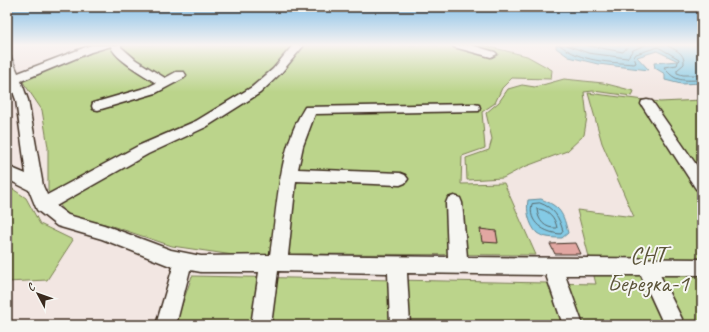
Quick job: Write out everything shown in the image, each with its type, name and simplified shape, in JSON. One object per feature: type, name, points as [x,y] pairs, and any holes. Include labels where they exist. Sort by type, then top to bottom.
[{"type":"street","points":[[7,60],[22,100],[35,186],[43,205],[63,221],[104,232],[171,258],[201,264],[458,264],[702,267]]},
{"type":"street","points":[[15,79],[60,60]]},
{"type":"street","points":[[130,60],[165,82]]},
{"type":"street","points":[[43,205],[143,150],[202,124],[256,90],[286,60]]},
{"type":"street","points":[[98,106],[152,90],[180,75]]},
{"type":"street","points":[[647,104],[702,185]]},
{"type":"street","points":[[261,325],[274,263],[286,193],[298,141],[310,110],[474,108]]},
{"type":"street","points":[[7,172],[35,186]]},
{"type":"street","points":[[290,176],[400,179]]},
{"type":"street","points":[[454,203],[458,264]]},
{"type":"street","points":[[166,325],[184,260]]},
{"type":"street","points":[[396,264],[400,325]]},
{"type":"street","points":[[552,266],[573,325]]},
{"type":"street","points":[[646,266],[675,325]]},
{"type":"green space","points":[[68,60],[535,60],[552,70],[551,79],[512,78],[502,88],[495,103],[482,112],[485,148],[462,156],[461,184],[504,183],[536,255],[288,254],[240,256],[172,246],[109,225],[69,216],[48,191],[48,147],[42,110],[21,79]]},
{"type":"green space","points":[[564,79],[603,83],[634,91],[632,96],[593,91],[584,92],[587,117],[584,135],[567,151],[524,167],[503,178],[467,180],[466,158],[489,150],[492,139],[486,113],[499,102],[508,89],[522,85],[535,87]]},
{"type":"green space","name":"СНТ Березка-1","points":[[588,93],[660,102],[702,100],[702,325],[175,325],[192,276],[596,284],[577,210],[634,217],[602,143]]},
{"type":"green space","points":[[7,185],[26,198],[40,224],[73,240],[47,280],[7,282]]},
{"type":"water","points":[[583,60],[640,60],[649,70],[598,64]]},
{"type":"water","points":[[702,60],[702,83],[681,84],[665,80],[665,74],[655,68],[654,63]]},
{"type":"water","points":[[541,199],[557,208],[563,216],[568,233],[562,238],[543,236],[534,230],[530,222],[527,204],[528,200]]},
{"type":"building","points":[[480,229],[496,231],[498,243],[482,242]]},
{"type":"building","points":[[576,243],[581,254],[555,254],[550,244]]}]
